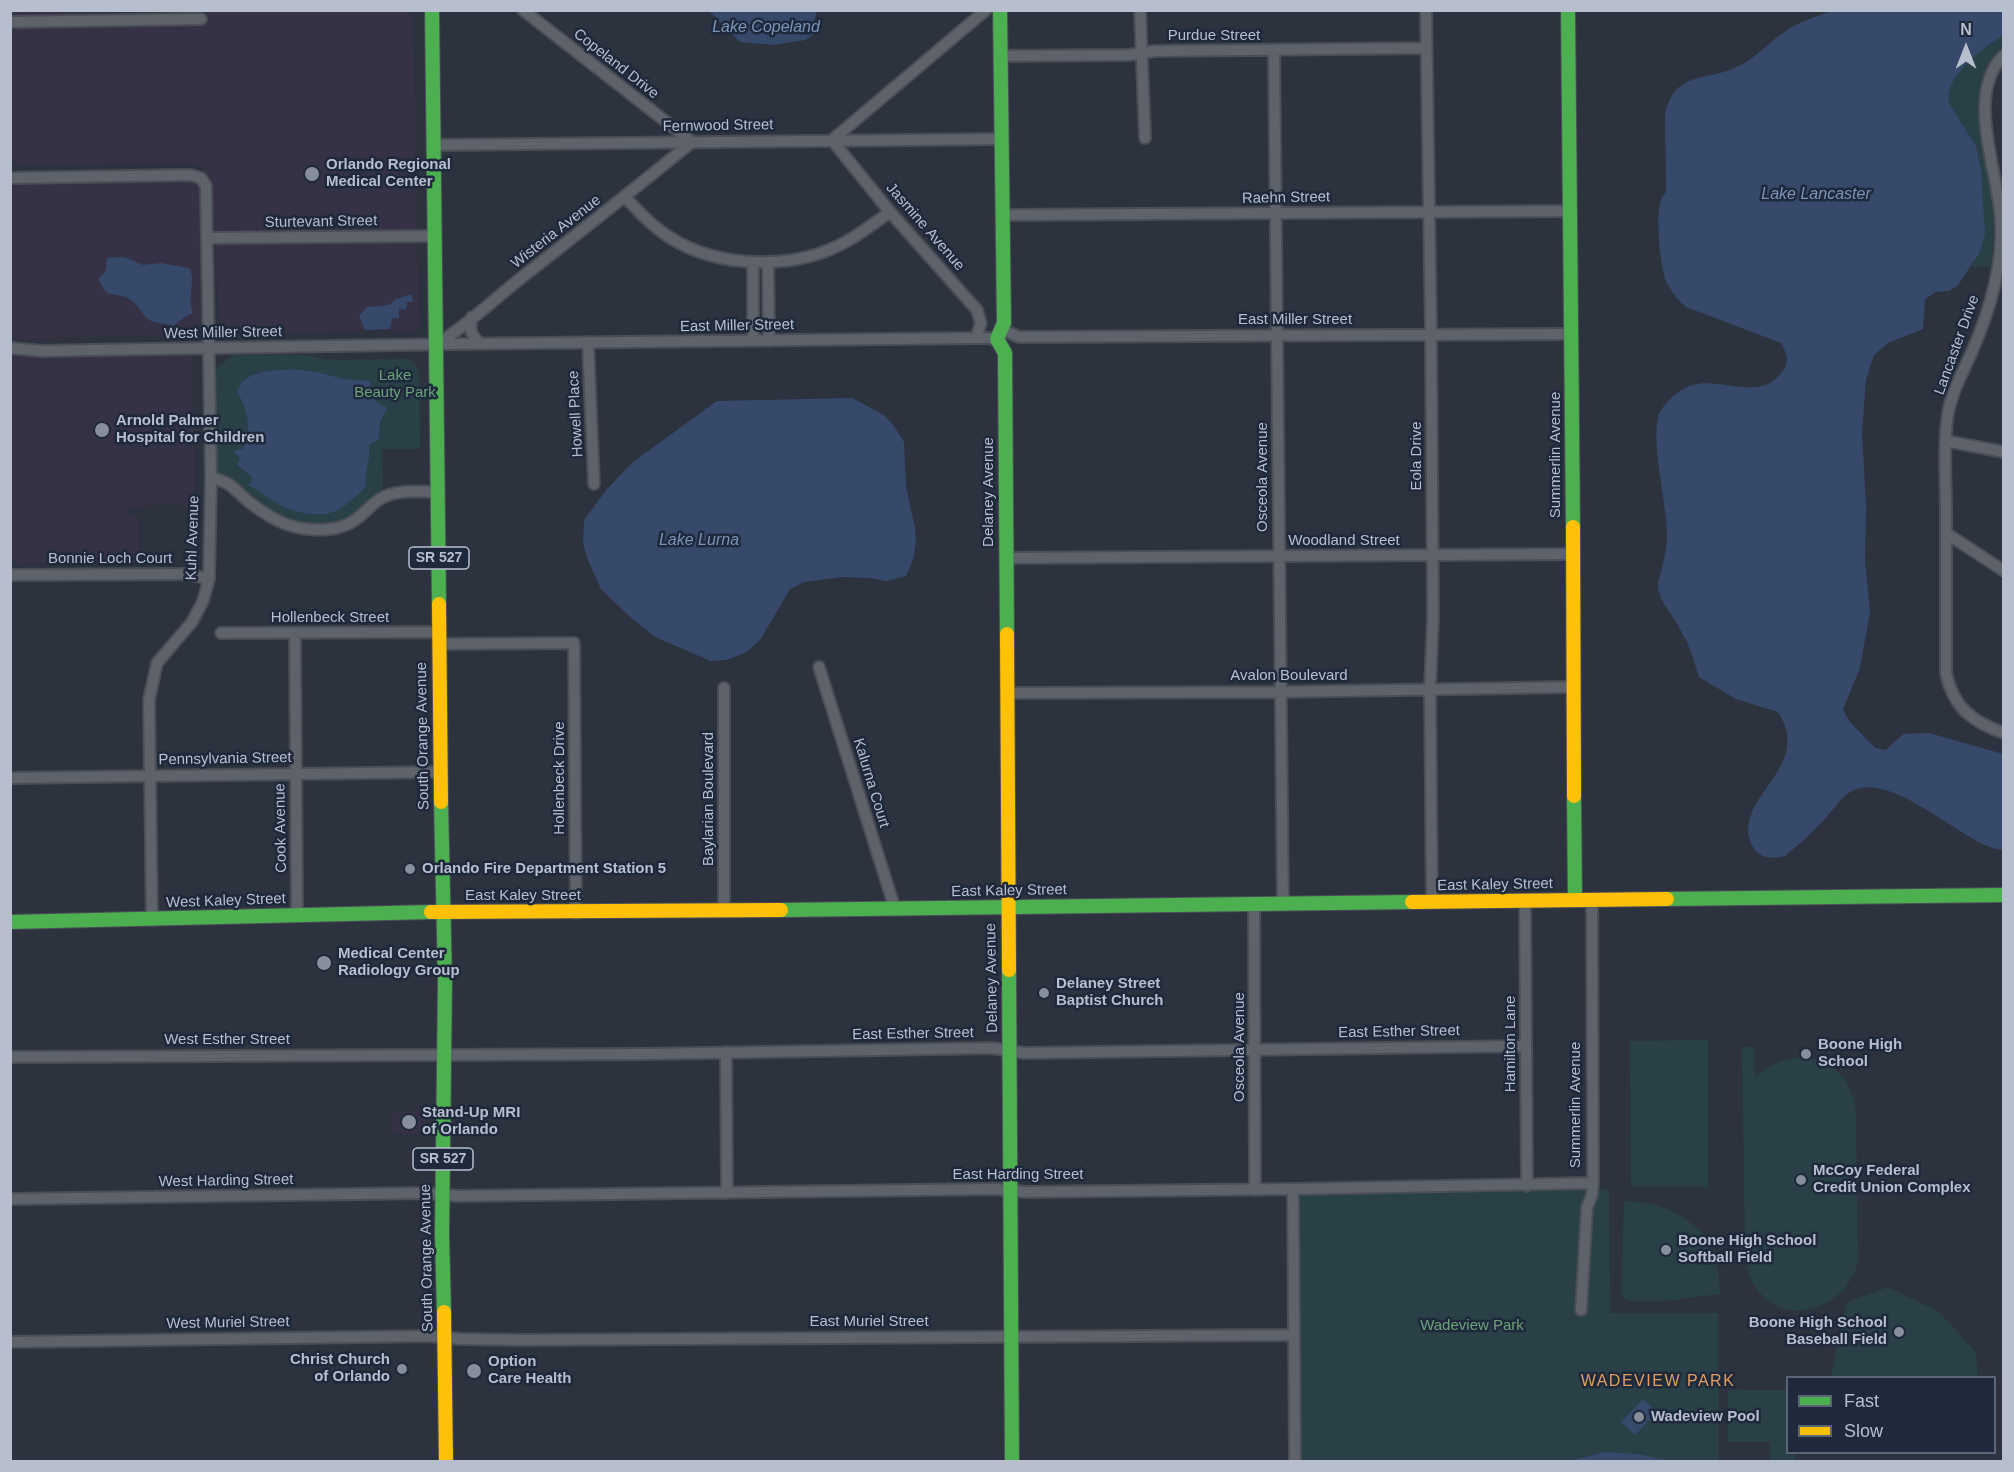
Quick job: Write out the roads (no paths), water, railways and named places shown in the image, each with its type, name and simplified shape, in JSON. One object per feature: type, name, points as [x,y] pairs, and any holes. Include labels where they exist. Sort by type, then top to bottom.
[{"type":"street","name":"South Orange Avenue","points":[[432,10],[439,492],[440,772],[444,912],[442,1195],[446,1461]]},
{"type":"street","name":"Copeland Drive","points":[[523,10],[692,141]]},
{"type":"street","points":[[832,140],[986,10]]},
{"type":"street","name":"Delaney Avenue","points":[[1000,10],[1005,338],[1013,1461]]},
{"type":"street","points":[[1140,10],[1144,138]]},
{"type":"street","name":"Eola Drive","points":[[1426,10],[1433,555],[1430,689],[1432,902]]},
{"type":"street","name":"Summerlin Avenue","points":[[1568,10],[1575,900]]},
{"type":"street","points":[[10,22],[201,20]]},
{"type":"street","name":"Purdue Street","points":[[1001,56],[1128,55],[1155,51],[1426,48]]},
{"type":"street","name":"Osceola Avenue","points":[[1274,50],[1283,904]]},
{"type":"street","name":"Lancaster Drive","points":[[2004,55],[1995,63],[1984,96],[1984,116],[2001,223],[1996,276],[1982,325],[1953,394],[1946,441],[1946,673],[1950,690],[1959,705],[1971,718],[1988,728],[2004,733]]},
{"type":"street","name":"Fernwood Street","points":[[434,145],[1002,139]]},
{"type":"street","name":"Jasmine Avenue","points":[[832,140],[890,212],[977,310],[981,323],[976,338]]},
{"type":"street","name":"Wisteria Avenue","points":[[437,345],[453,335],[472,317],[625,197],[692,141]]},
{"type":"street","name":"Kuhl Avenue","points":[[10,178],[190,176],[201,178],[206,186],[211,478],[209,579],[203,601],[192,622],[157,663],[149,700],[152,920]]},
{"type":"street","points":[[625,197],[652,225],[690,248],[714,256],[753,262],[768,262],[816,254],[848,241],[890,212]]},
{"type":"street","name":"Raehn Street","points":[[1003,215],[1570,211]]},
{"type":"street","name":"Sturtevant Street","points":[[207,238],[435,236]]},
{"type":"street","points":[[753,262],[753,341]]},
{"type":"street","points":[[768,262],[769,341]]},
{"type":"street","points":[[472,317],[470,325],[472,334],[489,344]]},
{"type":"street","name":"East Miller Street","points":[[437,345],[1277,335],[1571,334]]},
{"type":"street","name":"Howell Place","points":[[588,342],[594,484]]},
{"type":"street","name":"West Miller Street","points":[[10,348],[70,351],[437,345]]},
{"type":"street","points":[[1946,441],[2004,452]]},
{"type":"street","points":[[211,478],[227,482],[268,516],[293,527],[314,530],[333,528],[352,522],[375,502],[386,496],[400,492],[439,492]]},
{"type":"street","points":[[1946,533],[2004,571]]},
{"type":"street","name":"Woodland Street","points":[[1006,558],[1573,554]]},
{"type":"street","name":"Bonnie Loch Court","points":[[10,575],[187,574],[209,579]]},
{"type":"street","name":"Hollenbeck Street","points":[[221,633],[294,633],[574,643]]},
{"type":"street","name":"Cook Avenue","points":[[294,633],[297,915]]},
{"type":"street","name":"Hollenbeck Drive","points":[[574,643],[576,913]]},
{"type":"street","name":"Kalurna Court","points":[[819,667],[895,909]]},
{"type":"street","name":"Avalon Boulevard","points":[[1007,693],[1280,692],[1572,687]]},
{"type":"street","name":"Baylarian Boulevard","points":[[724,688],[724,911]]},
{"type":"street","name":"Pennsylvania Street","points":[[10,778],[440,772]]},
{"type":"street","points":[[1592,900],[2004,895]]},
{"type":"street","name":"Summerlin Avenue","points":[[1581,1310],[1587,1207],[1592,1195],[1593,1183],[1592,900]]},
{"type":"street","name":"East Kaley Street","points":[[444,912],[576,913],[1592,900]]},
{"type":"street","name":"Hamilton Lane","points":[[1525,901],[1527,1185]]},
{"type":"street","name":"Osceola Avenue","points":[[1254,905],[1255,1190]]},
{"type":"street","name":"West Kaley Street","points":[[10,922],[444,912]]},
{"type":"street","name":"East Esther Street","points":[[444,1054],[992,1048],[1024,1053],[1526,1046]]},
{"type":"street","points":[[726,1052],[727,1193]]},
{"type":"street","name":"West Esther Street","points":[[10,1057],[444,1054]]},
{"type":"street","name":"East Harding Street","points":[[442,1195],[995,1189],[1255,1190],[1593,1183]]},
{"type":"street","points":[[1293,1189],[1295,1461]]},
{"type":"street","name":"West Harding Street","points":[[10,1199],[426,1193],[442,1195]]},
{"type":"street","name":"East Muriel Street","points":[[445,1337],[522,1340],[1293,1335]]},
{"type":"street","name":"West Muriel Street","points":[[10,1342],[445,1337]]},
{"type":"water","name":"Lake Lancaster","points":[[1834,10],[2003,11],[2003,35],[1975,56],[1957,75],[1951,85],[1949,95],[1950,105],[1976,146],[1981,170],[1985,233],[1980,252],[1958,285],[1949,291],[1936,292],[1925,299],[1923,329],[1888,343],[1874,355],[1866,379],[1862,433],[1866,506],[1865,561],[1870,611],[1860,668],[1843,709],[1849,721],[1875,748],[1886,750],[1903,734],[1929,733],[2003,754],[2003,850],[1992,848],[1976,840],[1902,796],[1883,789],[1865,787],[1846,795],[1818,826],[1785,856],[1771,858],[1759,854],[1753,847],[1749,834],[1749,821],[1761,796],[1784,760],[1787,733],[1784,724],[1778,712],[1736,699],[1699,677],[1687,642],[1662,601],[1659,591],[1658,584],[1667,541],[1656,434],[1661,410],[1675,394],[1693,385],[1704,383],[1749,387],[1771,383],[1783,371],[1787,359],[1781,343],[1686,307],[1668,285],[1663,268],[1658,229],[1659,207],[1666,192],[1665,112],[1673,93],[1684,84],[1739,66],[1792,27]]},
{"type":"water","name":"Lake Copeland","points":[[709,11],[817,11],[814,21],[822,29],[805,40],[773,45],[740,42]]},
{"type":"water","points":[[124,257],[143,265],[161,263],[189,268],[192,278],[191,307],[193,313],[172,327],[149,320],[126,297],[106,292],[98,279],[107,266],[107,258]]},
{"type":"water","points":[[412,294],[413,302],[407,302],[406,310],[399,309],[399,318],[392,318],[390,329],[365,330],[359,316],[367,307],[389,305],[396,299]]},
{"type":"water","points":[[291,369],[317,372],[344,379],[371,381],[374,398],[387,408],[380,422],[379,439],[369,445],[366,487],[336,511],[307,514],[280,505],[247,485],[251,483],[252,477],[237,465],[240,458],[233,451],[243,449],[248,427],[244,406],[237,392],[240,385],[245,379],[259,373]]},
{"type":"water","name":"Lake Lurna","points":[[852,398],[884,415],[904,442],[906,487],[916,542],[913,560],[906,576],[886,581],[842,577],[804,582],[790,589],[760,640],[745,653],[726,660],[711,661],[655,637],[601,589],[583,543],[584,520],[607,489],[633,462],[717,401]]},
{"type":"water","name":"Wadeview Pool","points":[[1643,1399],[1657,1412],[1635,1435],[1621,1422]]},
{"type":"water","points":[[1605,1452],[1636,1454],[1674,1461],[1568,1461]]},
{"type":"place","name":"Orlando Regional Medical Center","points":[[312,174]]},
{"type":"place","name":"Arnold Palmer Hospital for Children","points":[[102,430]]},
{"type":"place","name":"Orlando Fire Department Station 5","points":[[410,869]]},
{"type":"place","name":"Medical Center Radiology Group","points":[[324,963]]},
{"type":"place","name":"Delaney Street Baptist Church","points":[[1044,993]]},
{"type":"place","name":"Boone High School","points":[[1806,1054]]},
{"type":"place","name":"Stand-Up MRI of Orlando","points":[[409,1122]]},
{"type":"place","name":"McCoy Federal Credit Union Complex","points":[[1801,1180]]},
{"type":"place","name":"Boone High School Softball Field","points":[[1666,1250]]},
{"type":"place","name":"Boone High School Baseball Field","points":[[1899,1332]]},
{"type":"place","name":"Christ Church of Orlando","points":[[402,1369]]},
{"type":"place","name":"Option Care Health","points":[[474,1371]]},
{"type":"place","name":"Wadeview Pool","points":[[1639,1417]]},
{"type":"district","name":"WADEVIEW PARK","points":[[1658,1382]]},
{"type":"park label","name":"Lake Beauty Park","points":[[395,384]]},
{"type":"park label","name":"Wadeview Park","points":[[1472,1326]]}]
